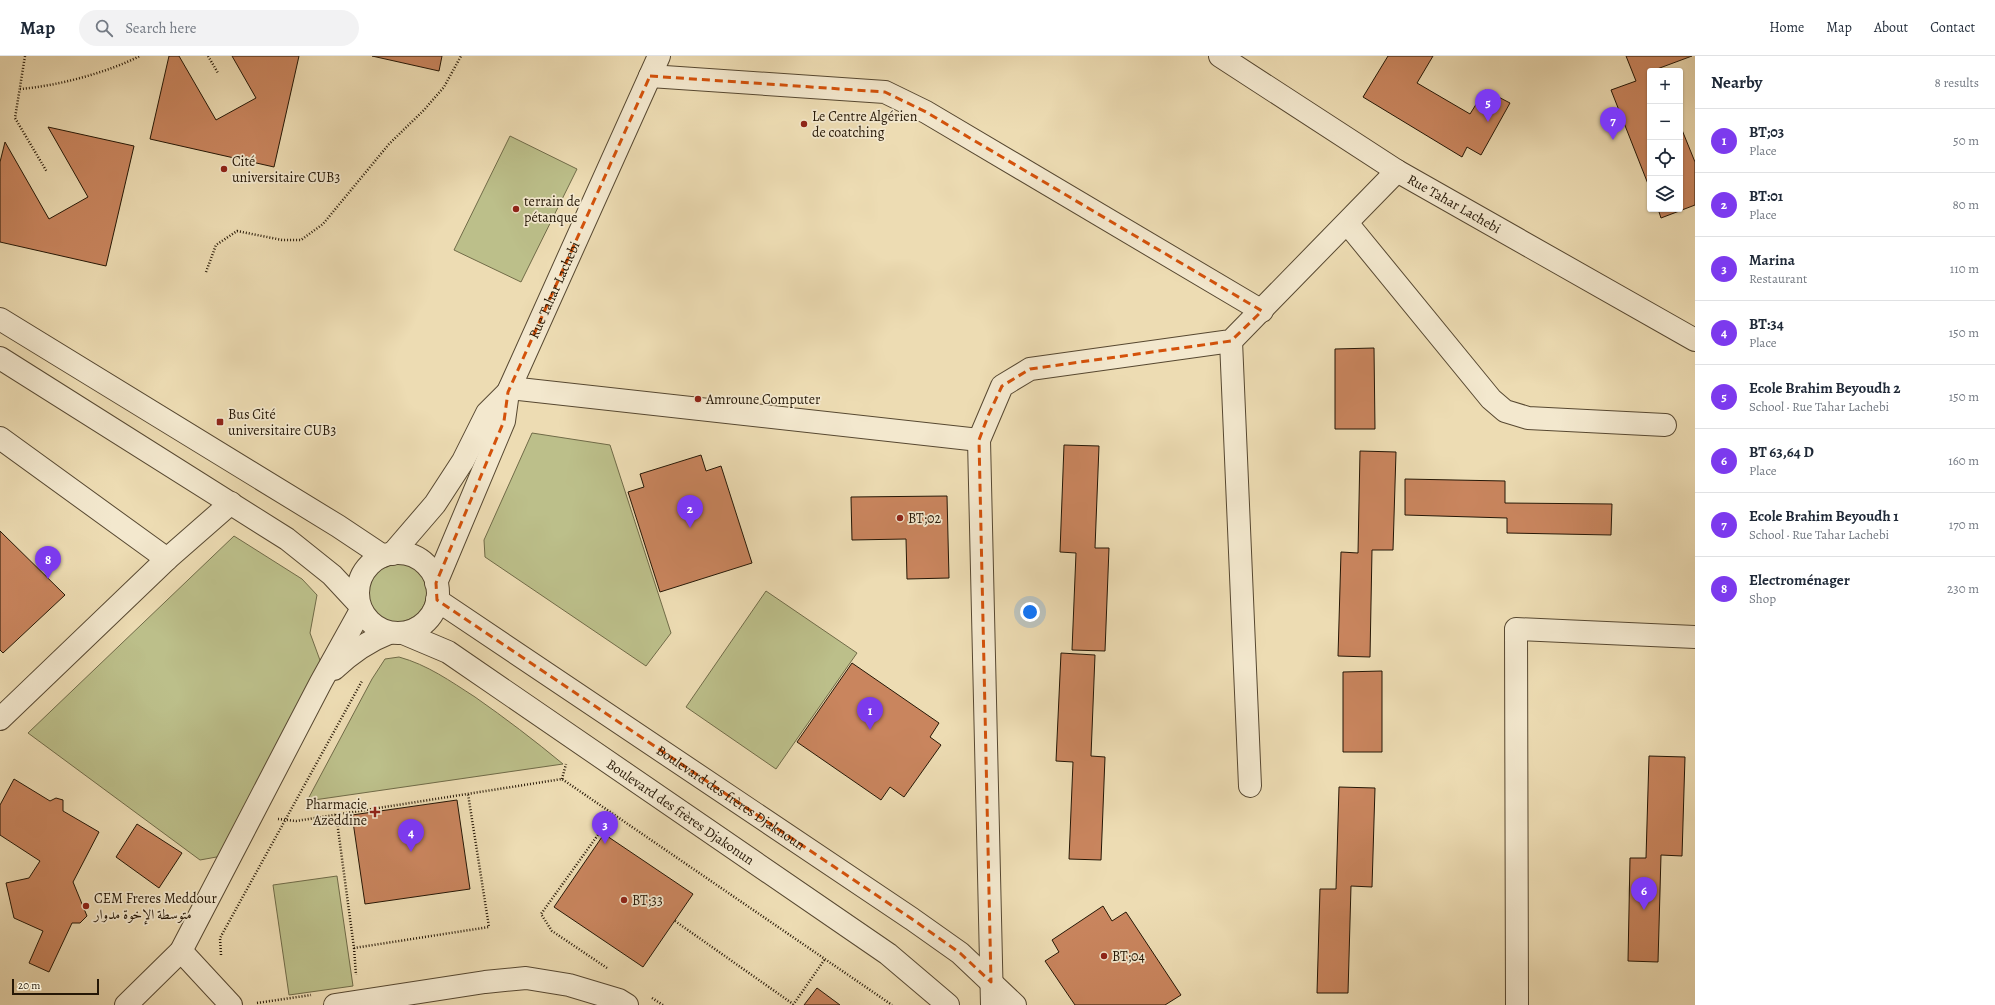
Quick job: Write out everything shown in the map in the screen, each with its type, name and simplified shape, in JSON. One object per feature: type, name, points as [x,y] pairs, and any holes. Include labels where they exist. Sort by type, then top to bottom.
[{"type":"street","name":"Rue Tahar Lachebi","points":[[509,390],[659,56]]},
{"type":"street","name":"Rue Tahar Lachebi","points":[[1220,56],[1397,171],[1695,340]]},
{"type":"street","points":[[650,76],[885,92],[926,112],[1262,311]]},
{"type":"street","points":[[992,1005],[979,440],[1002,386],[1030,369],[1232,341],[1397,171]]},
{"type":"street","points":[[1347,223],[1491,399],[1505,411],[1528,418],[1665,425]]},
{"type":"street","points":[[0,320],[387,555],[404,554],[414,557],[432,572],[437,592]]},
{"type":"street","points":[[1232,341],[1250,786]]},
{"type":"street","points":[[0,358],[287,539],[332,575],[360,606],[373,624],[396,633]]},
{"type":"street","points":[[509,390],[979,440]]},
{"type":"street","points":[[126,1005],[180,951],[252,817],[360,606],[359,586],[365,570],[373,562],[387,555],[439,498],[463,461],[487,413],[509,390]]},
{"type":"street","points":[[321,682],[348,656],[370,640],[415,629],[426,622],[433,612],[437,592],[504,421],[509,390]]},
{"type":"street","points":[[0,438],[167,559]]},
{"type":"street","points":[[0,719],[167,559],[231,503]]},
{"type":"street","name":"Boulevard des frères Djaknoun","points":[[437,592],[960,953],[1015,1005]]},
{"type":"street","points":[[1517,1005],[1516,629],[1695,637]]},
{"type":"street","name":"Boulevard des frères Djakonun","points":[[396,633],[455,657],[888,954],[948,1005]]},
{"type":"street","points":[[180,951],[231,1005]]},
{"type":"street","points":[[327,999],[526,978],[569,985],[619,1000],[627,1005]]},
{"type":"path","points":[[25,56],[15,118],[47,172]]},
{"type":"path","points":[[20,89],[41,87],[121,66],[140,56]]},
{"type":"path","points":[[208,56],[218,73]]},
{"type":"path","points":[[206,272],[216,245],[237,231],[282,240],[301,240],[323,224],[389,144],[424,110],[444,87],[461,56]]},
{"type":"path","points":[[222,957],[220,938],[363,679]]},
{"type":"path","points":[[562,779],[567,759]]},
{"type":"path","points":[[252,817],[296,821],[562,779],[892,1005]]},
{"type":"path","points":[[354,948],[489,927],[468,794]]},
{"type":"path","points":[[336,814],[354,948],[356,982]]},
{"type":"path","points":[[611,970],[552,931],[541,914],[613,814]]},
{"type":"path","points":[[675,921],[793,1005],[825,959]]},
{"type":"path","points":[[650,996],[663,1005]]},
{"type":"path","points":[[252,997],[257,1003],[327,999]]},
{"type":"highlighted area","points":[[650,76],[885,92],[926,112],[1262,311],[1231,341],[1030,369],[1002,386],[988,416],[979,440],[991,982],[960,953],[912,919],[437,600],[436,583],[504,421],[508,392]]},
{"type":"green space","name":"terrain de pétanque","points":[[510,136],[577,169],[521,282],[454,250]]},
{"type":"green space","points":[[532,433],[610,445],[671,633],[646,666],[485,557],[484,540]]},
{"type":"green space","points":[[234,536],[302,579],[317,595],[310,633],[321,663],[222,856],[200,860],[28,733]]},
{"type":"green space","points":[[397,562],[414,567],[422,575],[427,592],[422,609],[414,617],[397,622],[380,617],[372,609],[367,592],[372,575],[380,567]]},
{"type":"green space","points":[[766,591],[857,653],[776,769],[686,707]]},
{"type":"green space","points":[[399,657],[420,664],[448,679],[519,729],[563,764],[307,801],[372,679],[385,659]]},
{"type":"green space","points":[[337,876],[353,986],[289,995],[273,885]]},
{"type":"building","points":[[169,56],[179,56],[216,120],[256,98],[232,56],[299,56],[274,167],[150,139]]},
{"type":"building","points":[[372,56],[442,56],[439,71]]},
{"type":"building","points":[[1388,56],[1433,56],[1417,83],[1470,114],[1485,90],[1510,103],[1481,155],[1467,147],[1462,157],[1363,97]]},
{"type":"building","points":[[1626,56],[1692,56],[1660,68],[1647,68],[1647,181],[1611,90],[1636,81]]},
{"type":"building","points":[[48,127],[134,146],[106,266],[0,242],[0,162],[5,142],[49,219],[88,197]]},
{"type":"building","points":[[1683,132],[1695,162],[1695,205],[1683,210]]},
{"type":"building","points":[[1659,212],[1677,212],[1661,218]]},
{"type":"building","points":[[1374,348],[1375,429],[1335,429],[1335,349]]},
{"type":"building","points":[[1064,445],[1099,446],[1095,548],[1109,548],[1105,651],[1072,650],[1076,553],[1060,552]]},
{"type":"building","points":[[1360,451],[1396,452],[1393,550],[1372,550],[1370,657],[1338,656],[1341,552],[1358,553]]},
{"type":"building","points":[[701,455],[706,471],[721,466],[752,563],[660,592],[628,492],[644,487],[640,474]]},
{"type":"building","points":[[1405,479],[1505,481],[1505,503],[1612,504],[1611,535],[1507,533],[1507,518],[1405,515]]},
{"type":"building","name":"BT;02","points":[[947,496],[949,578],[907,579],[906,539],[852,540],[851,497]]},
{"type":"building","points":[[0,531],[65,595],[3,653],[0,650]]},
{"type":"building","points":[[1061,653],[1095,655],[1091,756],[1105,757],[1101,860],[1069,859],[1073,762],[1056,761]]},
{"type":"building","points":[[852,663],[939,723],[930,737],[941,745],[904,797],[890,787],[881,800],[797,742]]},
{"type":"building","points":[[1382,671],[1382,752],[1343,752],[1343,672]]},
{"type":"building","points":[[1649,756],[1685,757],[1682,856],[1661,855],[1658,962],[1628,961],[1630,858],[1646,858]]},
{"type":"building","points":[[14,779],[50,801],[56,798],[63,800],[63,811],[99,832],[73,882],[87,916],[80,923],[72,923],[49,972],[29,963],[43,931],[14,918],[6,883],[29,878],[40,861],[0,835],[0,805]]},
{"type":"building","points":[[1339,787],[1375,788],[1372,887],[1351,886],[1348,993],[1317,993],[1320,889],[1336,889]]},
{"type":"building","points":[[457,800],[470,889],[365,904],[352,815]]},
{"type":"building","points":[[137,824],[182,853],[159,888],[116,857]]},
{"type":"building","name":"BT;33","points":[[604,834],[693,894],[643,967],[554,907]]},
{"type":"building","name":"BT;04","points":[[1103,906],[1112,921],[1126,912],[1181,995],[1165,1005],[1075,1005],[1045,961],[1059,952],[1052,940]]},
{"type":"building","points":[[817,988],[840,1005],[804,1005]]},
{"type":"place","name":"Ecole Brahim Beyoudh 2","points":[[1488,122]]},
{"type":"place","name":"Le Centre Algérien de coatching","points":[[804,124]]},
{"type":"place","name":"Ecole Brahim Beyoudh 1","points":[[1613,140]]},
{"type":"place","name":"Cité universitaire CUB3","points":[[224,169]]},
{"type":"place","name":"terrain de pétanque","points":[[516,209]]},
{"type":"place","name":"Amroune Computer","points":[[698,399]]},
{"type":"place","name":"Bus Cité universitaire CUB3","points":[[220,422]]},
{"type":"place","name":"BT;02","points":[[900,518]]},
{"type":"place","name":"BT:01","points":[[690,528]]},
{"type":"place","name":"Electroménager","points":[[48,579]]},
{"type":"place","name":"BT;03","points":[[870,730]]},
{"type":"place","name":"Pharmacie Azeddine","points":[[375,812]]},
{"type":"place","name":"Marina","points":[[605,844]]},
{"type":"place","name":"BT:34","points":[[411,852]]},
{"type":"place","name":"BT;33","points":[[624,900]]},
{"type":"place","name":"CEM Freres Meddour متوسطة الإخوة مدوار","points":[[86,906]]},
{"type":"place","name":"BT 63,64 D","points":[[1644,910]]},
{"type":"place","name":"BT;04","points":[[1104,956]]}]
